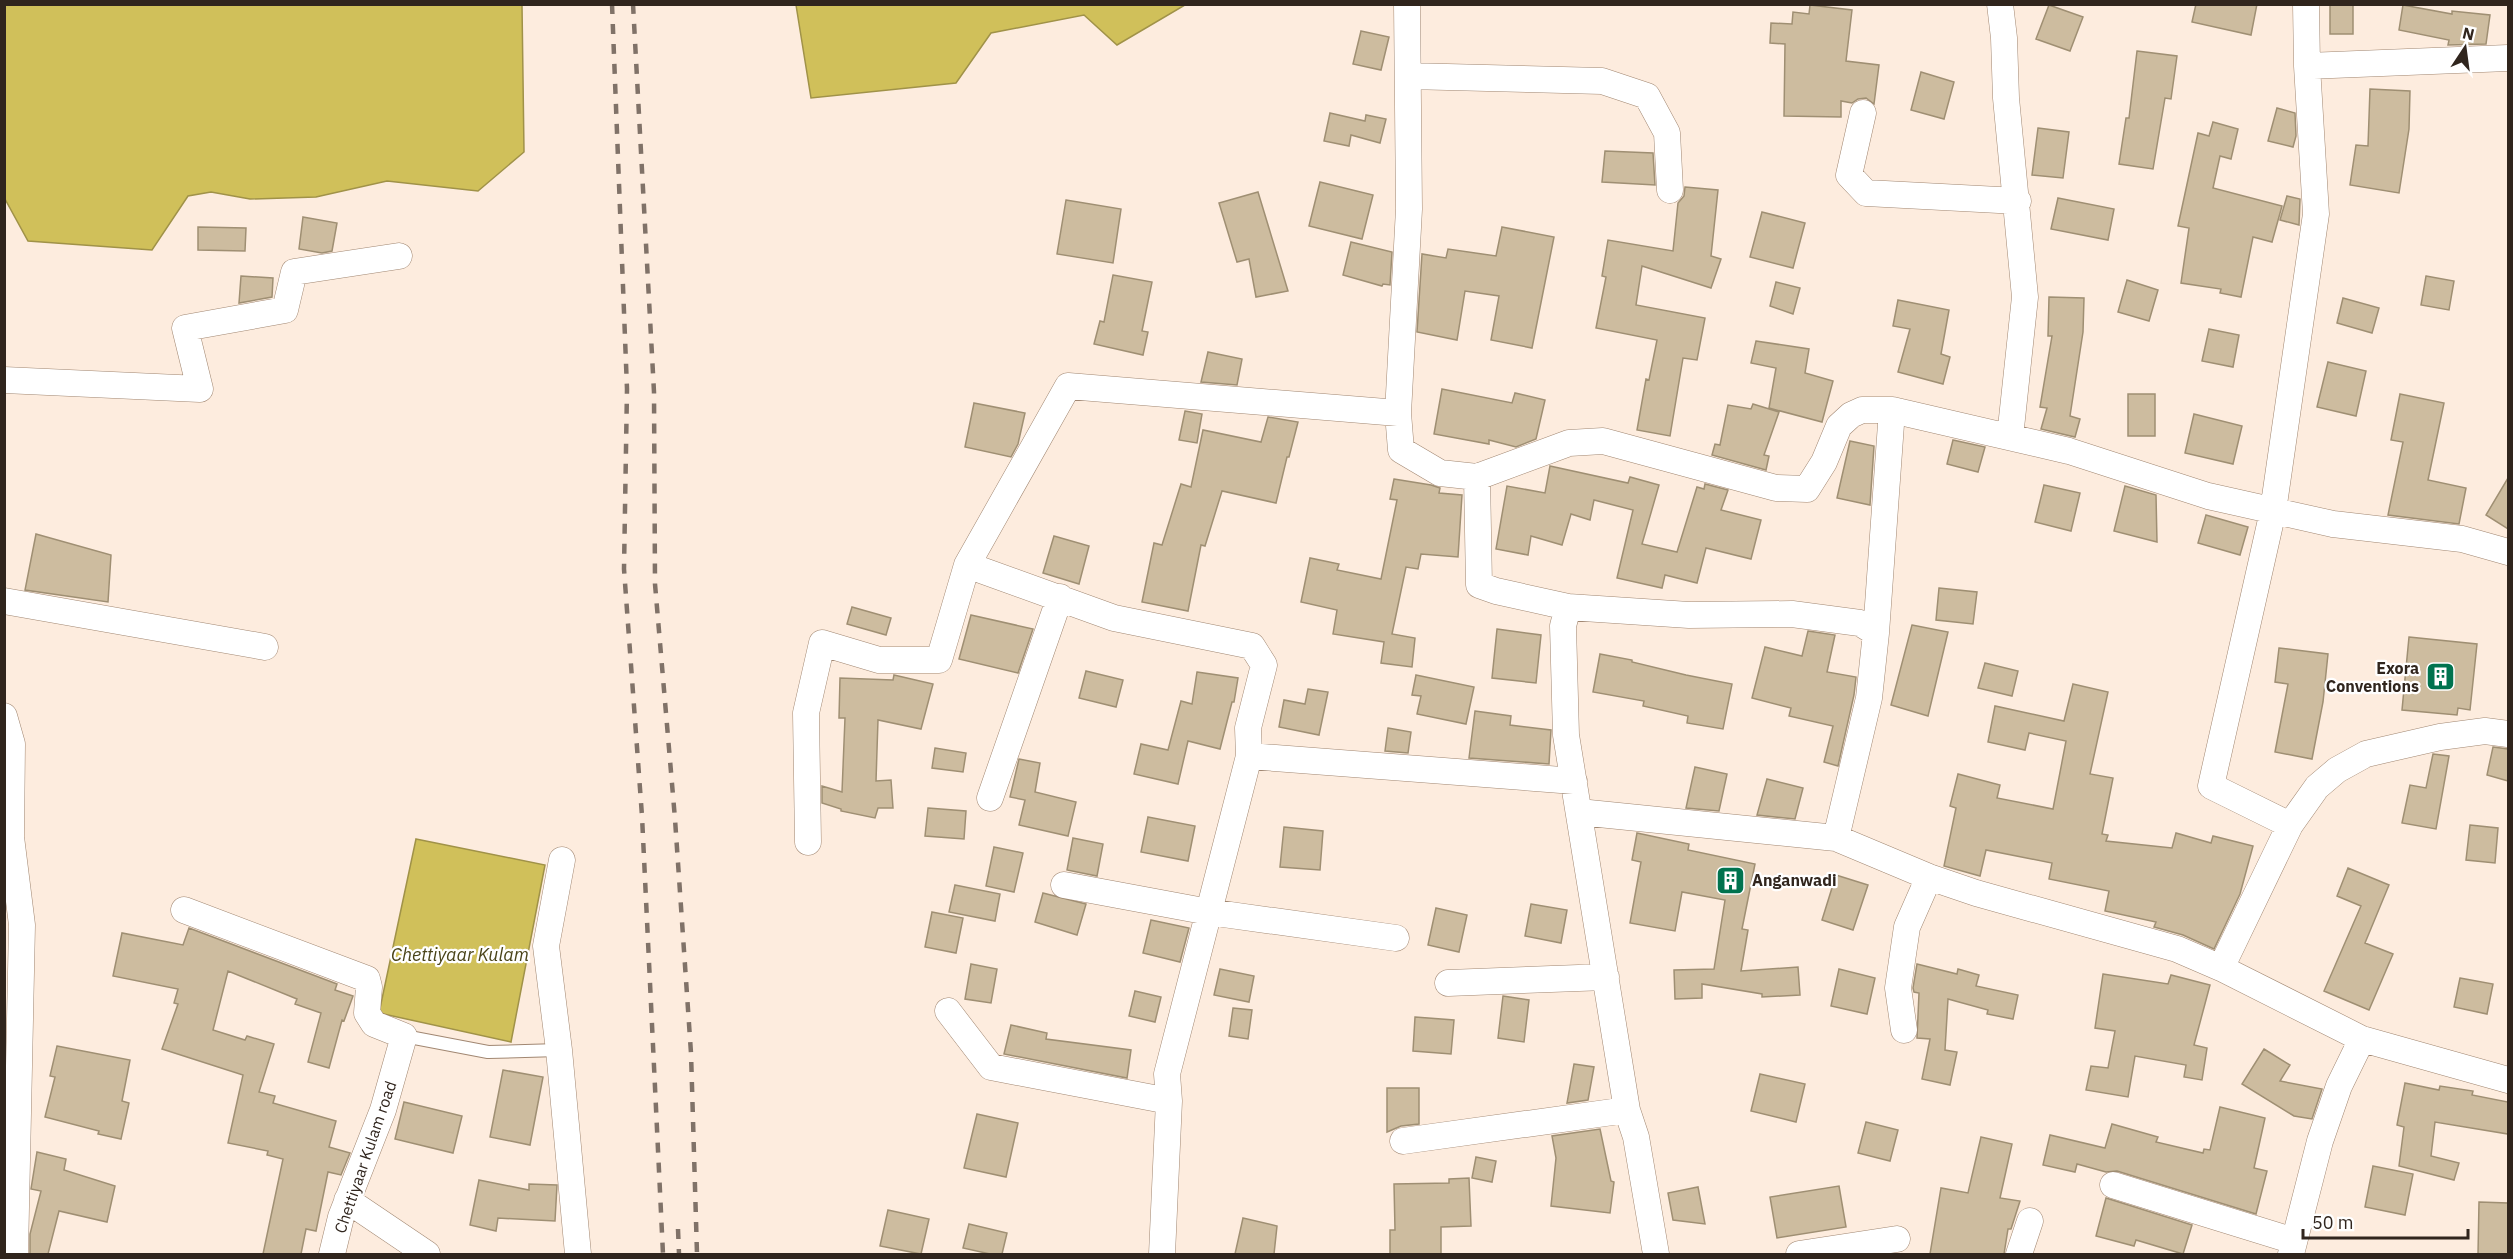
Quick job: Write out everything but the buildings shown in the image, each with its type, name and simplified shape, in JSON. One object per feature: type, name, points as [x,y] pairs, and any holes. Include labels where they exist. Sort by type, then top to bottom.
[{"type":"street","points":[[1407,4],[1409,209],[1398,413],[1401,450],[1440,473],[1477,477],[1569,443],[1603,441],[1776,488],[1807,489],[1824,462],[1839,426],[1851,415],[1862,410],[1892,410],[2069,451],[2208,496],[2273,511],[2333,524],[2462,539],[2508,552]]},
{"type":"street","points":[[2000,4],[2004,38],[2006,98],[2018,201],[2025,297],[2010,437]]},
{"type":"street","points":[[2290,825],[2211,786],[2273,511],[2316,214],[2307,66],[2306,4]]},
{"type":"street","points":[[2307,66],[2508,58]]},
{"type":"street","points":[[1408,76],[1602,81],[1647,96],[1667,133],[1670,190]]},
{"type":"street","points":[[1863,113],[1849,175],[1866,193],[2018,201]]},
{"type":"street","points":[[4,380],[200,389],[185,328],[285,310],[294,272],[399,256]]},
{"type":"street","points":[[808,842],[806,713],[822,643],[879,660],[939,660],[967,565],[1068,386],[1398,413]]},
{"type":"street","points":[[1836,838],[1869,698],[1876,633],[1892,410]]},
{"type":"street","points":[[1477,477],[1479,585],[1568,607],[1689,615],[1792,614],[1860,623],[1876,633]]},
{"type":"street","points":[[967,565],[1114,618],[1252,646],[1264,665],[1248,728],[1249,756],[1167,1074],[1169,1101],[1162,1254]]},
{"type":"street","points":[[990,798],[1060,597]]},
{"type":"street","points":[[4,601],[265,647]]},
{"type":"street","points":[[1568,607],[1563,626],[1566,735],[1628,1110],[1636,1137],[1656,1254]]},
{"type":"street","points":[[4,716],[12,744],[11,837],[22,925],[10,1121],[15,1254]]},
{"type":"street","points":[[2221,968],[2290,825],[2317,787],[2337,770],[2366,754],[2440,737],[2485,731],[2508,734]]},
{"type":"street","points":[[1249,756],[1574,781]]},
{"type":"street","points":[[1579,812],[1836,838],[1929,877],[1976,893],[2176,949],[2221,968],[2362,1040],[2508,1080]]},
{"type":"street","points":[[562,860],[546,946],[560,1050],[578,1254]]},
{"type":"street","points":[[1904,1030],[1898,988],[1907,927],[1929,877]]},
{"type":"street","points":[[1064,885],[1209,912],[1396,938]]},
{"type":"street","points":[[184,910],[367,979],[369,987],[367,1013],[375,1024],[404,1036]]},
{"type":"street","points":[[1448,982],[1606,977]]},
{"type":"street","points":[[948,1011],[991,1067],[1169,1101]]},
{"type":"street","name":"Chettiyaar Kulam road","points":[[332,1254],[347,1200],[383,1110],[404,1036]]},
{"type":"street","points":[[2113,1185],[2293,1248],[2320,1141],[2339,1086],[2362,1040]]},
{"type":"street","points":[[1403,1141],[1628,1110]]},
{"type":"street","points":[[347,1200],[427,1254]]},
{"type":"street","points":[[2019,1254],[2030,1221]]},
{"type":"street","points":[[1799,1254],[1898,1239]]},
{"type":"lane","points":[[404,1036],[488,1052],[560,1050]]},
{"type":"water","points":[[796,4],[1185,5],[1117,45],[1084,15],[991,33],[956,83],[811,98]]},
{"type":"water","points":[[4,5],[522,5],[524,152],[478,191],[387,181],[316,197],[250,199],[211,192],[188,196],[152,250],[28,241],[5,199]]},
{"type":"water","name":"Chettiyaar Kulam","points":[[416,839],[545,865],[511,1042],[379,1013]]},
{"type":"railway","points":[[612,4],[627,389],[624,569],[642,816],[663,1254]]},
{"type":"railway","points":[[633,4],[654,392],[655,584],[675,819],[691,1053],[697,1254]]},
{"type":"railway","points":[[678,1229],[679,1254]]},
{"type":"place","name":"Exora Conventions","points":[[2440,677]]},
{"type":"place","name":"Anganwadi","points":[[1731,880]]}]
